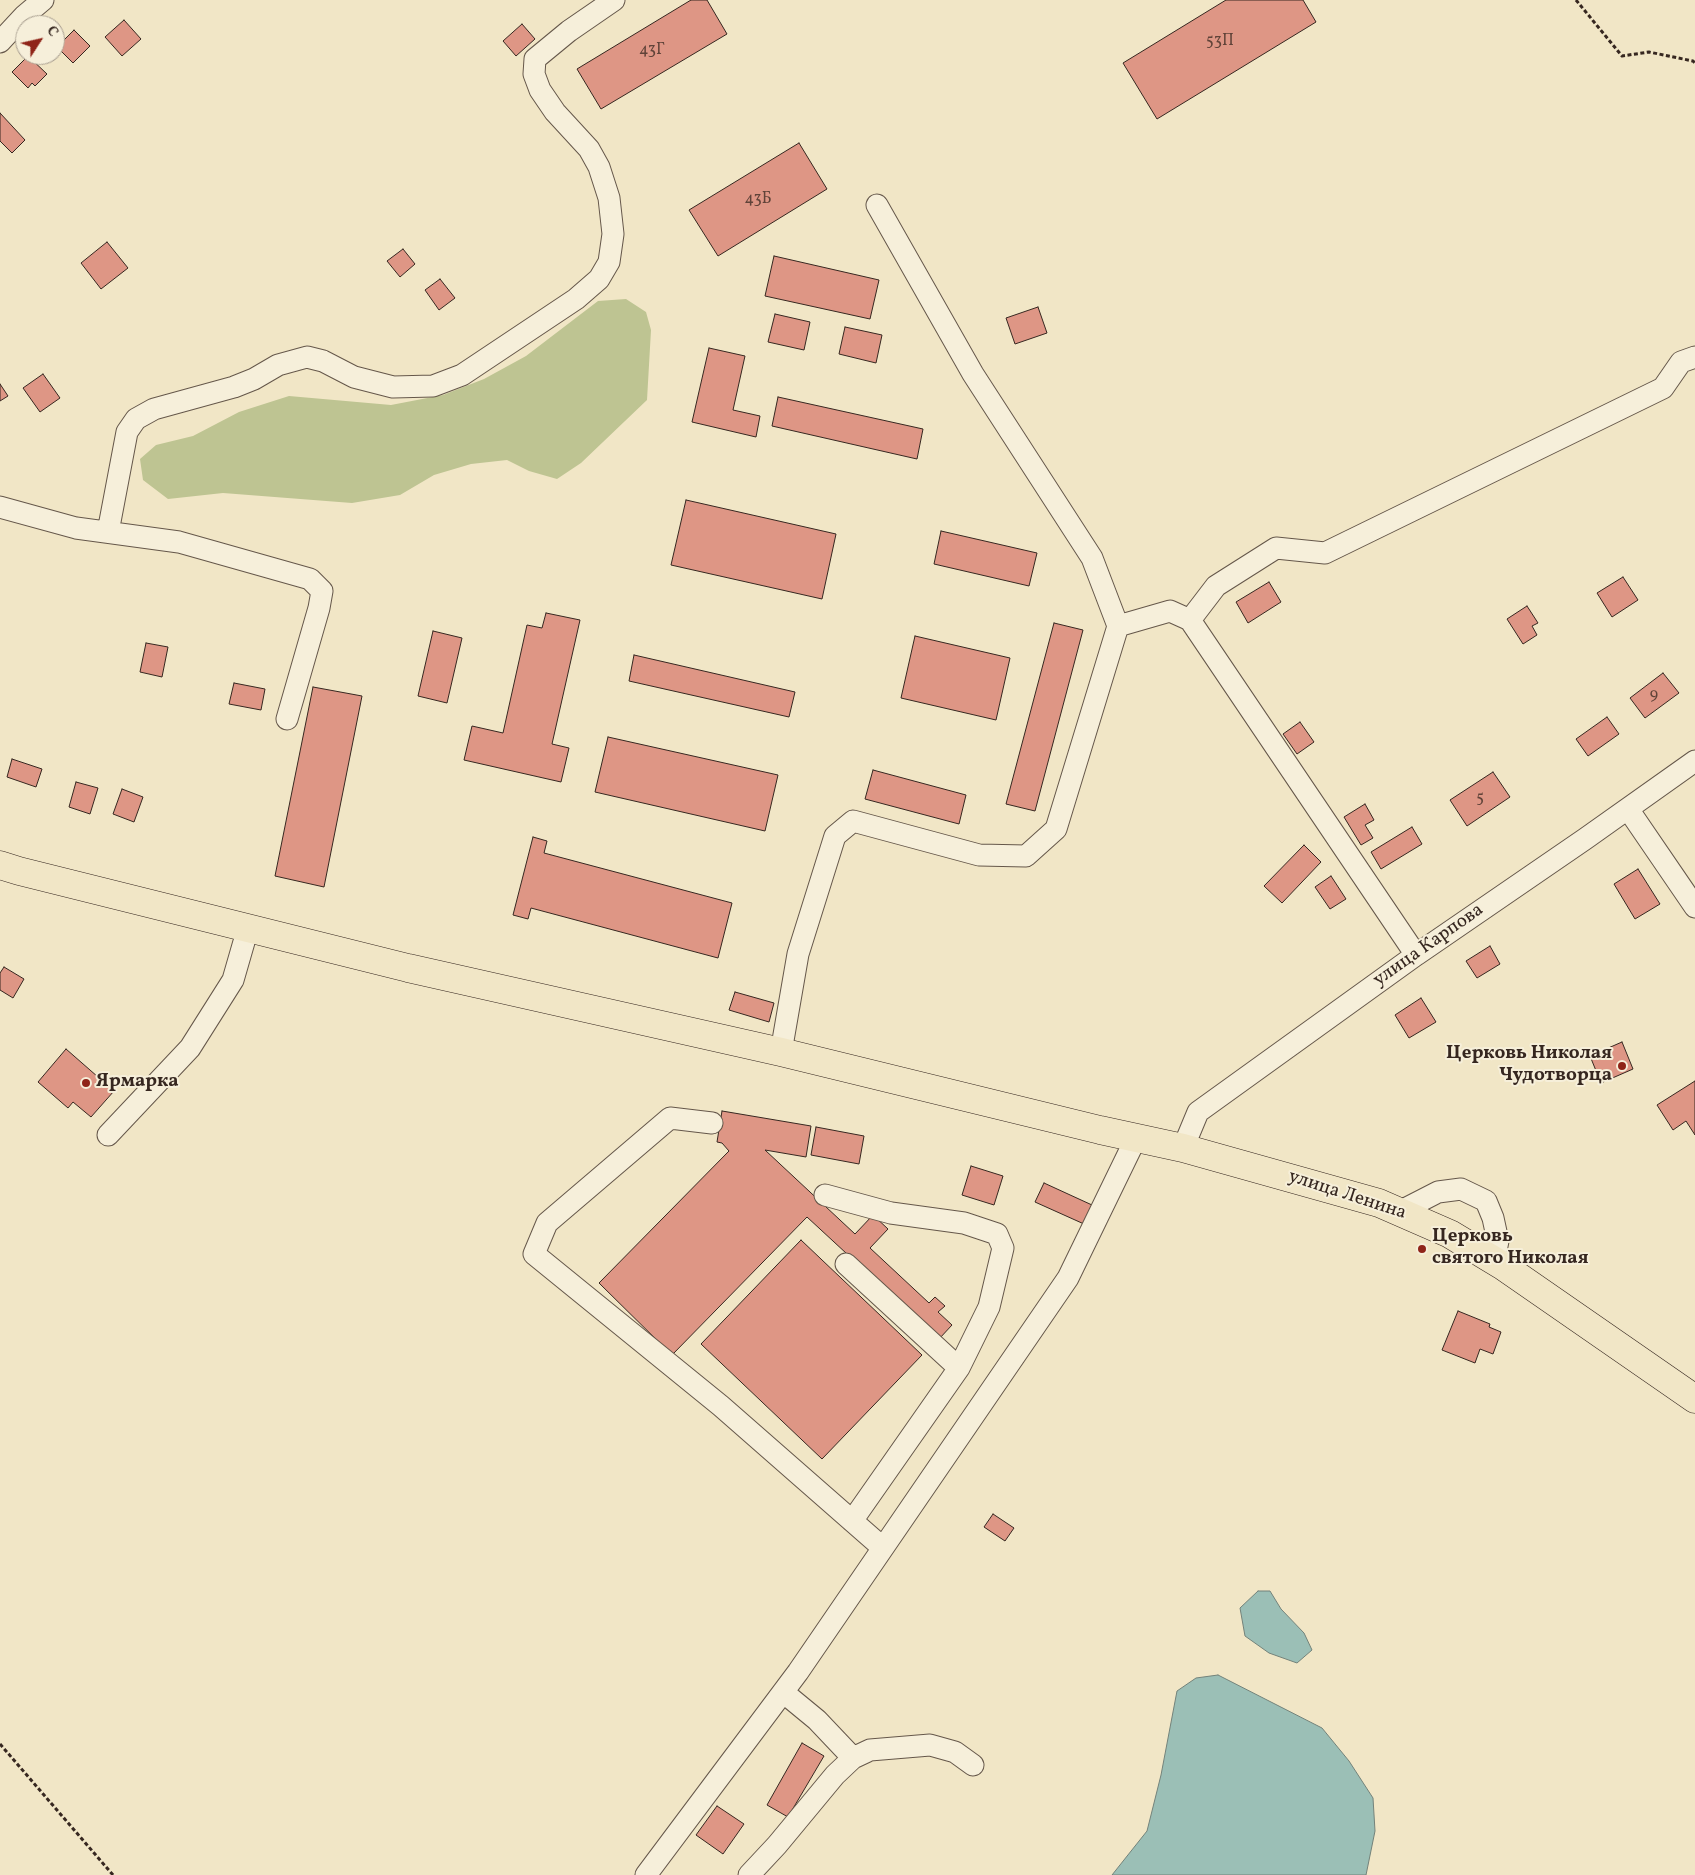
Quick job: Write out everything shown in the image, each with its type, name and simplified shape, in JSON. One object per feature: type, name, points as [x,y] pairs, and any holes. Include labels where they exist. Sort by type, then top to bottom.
[{"type":"main road","name":"улица Ленина","points":[[0,865],[19,872],[418,970],[781,1052],[1100,1130],[1183,1148],[1379,1203],[1450,1234],[1494,1261],[1695,1399]]},
{"type":"street","points":[[0,42],[24,16],[43,0]]},
{"type":"street","points":[[108,532],[128,432],[136,419],[154,409],[234,387],[254,379],[278,365],[307,357],[322,361],[354,376],[393,387],[434,386],[462,375],[576,299],[599,279],[609,262],[613,234],[609,198],[598,167],[589,149],[555,112],[540,90],[534,74],[535,60],[569,31],[614,0]]},
{"type":"street","points":[[781,1052],[798,954],[836,836],[853,820],[979,855],[1026,856],[1056,829],[1118,626],[1092,558],[973,374],[877,205]]},
{"type":"street","points":[[1190,620],[1216,586],[1276,548],[1325,553],[1663,388],[1681,362],[1695,357]]},
{"type":"street","points":[[0,507],[76,528],[179,542],[310,579],[322,591],[287,719]]},
{"type":"street","points":[[1118,626],[1170,611],[1190,620],[1416,954]]},
{"type":"street","name":"улица Карпова","points":[[1183,1148],[1198,1112],[1416,954],[1695,761]]},
{"type":"street","points":[[1628,809],[1695,907]]},
{"type":"street","points":[[108,1135],[190,1048],[234,980],[248,928]]},
{"type":"street","points":[[712,1123],[670,1118],[547,1224],[534,1254],[721,1406],[883,1548]]},
{"type":"street","points":[[646,1875],[783,1692],[1068,1278],[1136,1138]]},
{"type":"street","points":[[1399,1212],[1438,1192],[1460,1189],[1486,1201],[1493,1218],[1498,1241],[1494,1261]]},
{"type":"street","points":[[825,1195],[892,1213],[964,1223],[998,1234],[1003,1248],[989,1307],[959,1368],[852,1521]]},
{"type":"street","points":[[846,1264],[959,1368]]},
{"type":"street","points":[[783,1692],[817,1720],[853,1758]]},
{"type":"street","points":[[749,1875],[777,1845],[835,1775],[853,1758],[870,1750],[930,1745],[955,1752],[973,1765]]},
{"type":"path","points":[[1576,0],[1622,56],[1649,52],[1695,63]]},
{"type":"path","points":[[0,1744],[113,1875]]},
{"type":"green space","points":[[626,299],[646,312],[651,330],[647,400],[581,463],[557,479],[529,471],[507,460],[471,464],[434,475],[400,495],[352,503],[223,493],[168,499],[143,480],[140,459],[156,445],[193,436],[239,412],[289,396],[391,405],[443,395],[484,379],[526,356],[598,301]]},
{"type":"water","points":[[1258,1591],[1270,1591],[1281,1609],[1304,1633],[1312,1650],[1297,1663],[1269,1653],[1245,1636],[1240,1608]]},
{"type":"water","points":[[1218,1675],[1322,1728],[1349,1761],[1373,1798],[1375,1831],[1366,1875],[1112,1875],[1147,1831],[1161,1775],[1177,1691],[1196,1678]]},
{"type":"building","points":[[691,0],[707,0],[727,34],[601,109],[577,69]]},
{"type":"building","points":[[1226,0],[1303,0],[1316,22],[1157,119],[1123,63]]},
{"type":"building","points":[[124,20],[141,39],[122,56],[105,37]]},
{"type":"building","points":[[522,24],[535,39],[516,56],[503,41]]},
{"type":"building","points":[[74,30],[90,46],[73,63],[65,55],[65,39]]},
{"type":"building","points":[[19,65],[38,65],[47,74],[35,86],[32,83],[28,88],[12,72]]},
{"type":"building","points":[[0,113],[25,140],[12,153],[0,141]]},
{"type":"building","points":[[799,143],[827,189],[718,256],[689,210]]},
{"type":"building","points":[[107,242],[128,268],[101,289],[81,263]]},
{"type":"building","points":[[403,249],[415,264],[400,277],[387,261]]},
{"type":"building","points":[[774,256],[879,280],[870,319],[765,296]]},
{"type":"building","points":[[440,279],[455,298],[439,310],[425,290]]},
{"type":"building","points":[[1038,307],[1047,333],[1015,344],[1006,318]]},
{"type":"building","points":[[775,314],[810,322],[804,350],[768,342]]},
{"type":"building","points":[[845,327],[882,335],[876,363],[839,354]]},
{"type":"building","points":[[709,348],[745,356],[733,410],[760,416],[756,437],[692,422]]},
{"type":"building","points":[[43,374],[60,398],[40,412],[23,388]]},
{"type":"building","points":[[0,384],[8,396],[0,401]]},
{"type":"building","points":[[778,397],[923,429],[917,459],[772,426]]},
{"type":"building","points":[[686,500],[836,534],[822,599],[671,565]]},
{"type":"building","points":[[941,531],[1037,553],[1029,586],[934,564]]},
{"type":"building","points":[[1623,577],[1638,600],[1612,617],[1597,593]]},
{"type":"building","points":[[1269,582],[1281,602],[1248,623],[1236,602]]},
{"type":"building","points":[[1527,606],[1538,623],[1532,626],[1537,635],[1523,644],[1507,619]]},
{"type":"building","points":[[546,613],[580,620],[552,744],[569,748],[561,782],[464,760],[472,726],[503,733],[527,625],[542,628]]},
{"type":"building","points":[[1054,623],[1083,630],[1035,811],[1006,804]]},
{"type":"building","points":[[433,631],[462,638],[447,703],[418,696]]},
{"type":"building","points":[[915,636],[1010,658],[996,720],[901,698]]},
{"type":"building","points":[[146,643],[168,647],[162,677],[140,672]]},
{"type":"building","points":[[634,655],[795,692],[789,717],[629,681]]},
{"type":"building","points":[[1663,673],[1679,693],[1645,718],[1630,698]]},
{"type":"building","points":[[234,683],[265,689],[261,710],[229,704]]},
{"type":"building","points":[[313,687],[362,696],[324,887],[275,876]]},
{"type":"building","points":[[1607,717],[1619,734],[1588,756],[1576,739]]},
{"type":"building","points":[[1300,722],[1314,742],[1297,754],[1283,734]]},
{"type":"building","points":[[608,737],[778,775],[765,831],[595,792]]},
{"type":"building","points":[[12,759],[42,769],[36,787],[7,777]]},
{"type":"building","points":[[873,770],[966,795],[959,824],[865,799]]},
{"type":"building","points":[[1493,772],[1510,797],[1467,826],[1450,800]]},
{"type":"building","points":[[76,782],[98,788],[90,814],[69,807]]},
{"type":"building","points":[[122,789],[143,797],[134,822],[113,814]]},
{"type":"building","points":[[1365,804],[1374,820],[1365,825],[1373,838],[1361,845],[1344,817]]},
{"type":"building","points":[[1412,827],[1422,844],[1381,869],[1371,852]]},
{"type":"building","points":[[533,837],[547,841],[544,853],[732,903],[718,958],[531,908],[528,919],[513,915]]},
{"type":"building","points":[[1304,845],[1321,862],[1282,903],[1264,886]]},
{"type":"building","points":[[1638,869],[1660,904],[1635,919],[1614,884]]},
{"type":"building","points":[[1331,876],[1346,899],[1330,909],[1315,887]]},
{"type":"building","points":[[1490,946],[1500,964],[1477,978],[1466,961]]},
{"type":"building","points":[[4,967],[24,979],[13,998],[0,990],[0,973]]},
{"type":"building","points":[[735,992],[774,1003],[769,1022],[729,1010]]},
{"type":"building","points":[[1421,998],[1436,1022],[1409,1038],[1395,1015]]},
{"type":"building","points":[[1622,1042],[1633,1069],[1601,1083],[1590,1056]]},
{"type":"building","points":[[66,1049],[114,1091],[91,1117],[73,1102],[68,1108],[38,1082]]},
{"type":"building","points":[[1695,1081],[1695,1135],[1686,1121],[1673,1130],[1657,1105]]},
{"type":"building","points":[[722,1111],[811,1126],[806,1157],[765,1150],[855,1234],[873,1215],[888,1229],[870,1248],[929,1303],[935,1297],[945,1306],[938,1312],[952,1325],[939,1339],[807,1217],[672,1355],[599,1283],[729,1151],[722,1143],[717,1142]]},
{"type":"building","points":[[816,1127],[864,1136],[859,1164],[811,1155]]},
{"type":"building","points":[[971,1166],[1003,1176],[994,1205],[962,1195]]},
{"type":"building","points":[[1044,1183],[1092,1205],[1084,1224],[1035,1202]]},
{"type":"building","points":[[801,1240],[922,1355],[822,1459],[701,1344]]},
{"type":"building","points":[[1458,1311],[1490,1324],[1489,1327],[1501,1332],[1493,1354],[1480,1349],[1475,1363],[1442,1350]]},
{"type":"building","points":[[993,1514],[1014,1528],[1005,1541],[984,1527]]},
{"type":"building","points":[[802,1743],[824,1756],[788,1817],[767,1805]]},
{"type":"building","points":[[717,1806],[744,1824],[723,1854],[696,1835]]},
{"type":"place","name":"Церковь Николая Чудотворца","points":[[1622,1066]]},
{"type":"place","name":"Ярмарка","points":[[86,1083]]},
{"type":"place","name":"Церковь святого Николая","points":[[1422,1249]]}]
